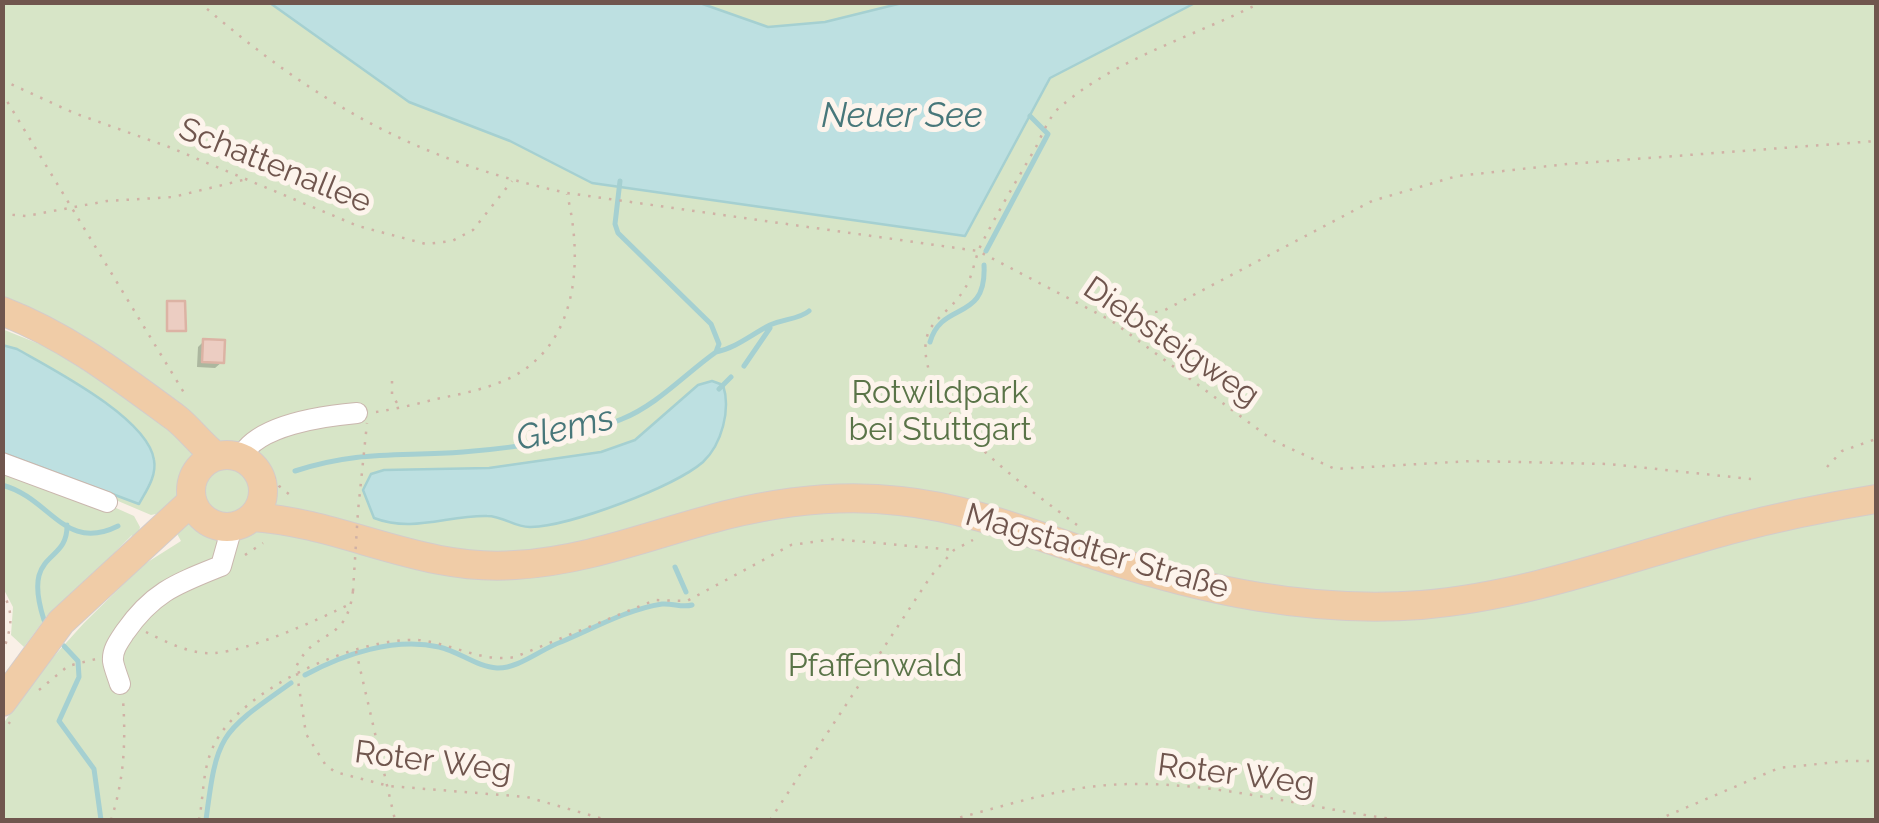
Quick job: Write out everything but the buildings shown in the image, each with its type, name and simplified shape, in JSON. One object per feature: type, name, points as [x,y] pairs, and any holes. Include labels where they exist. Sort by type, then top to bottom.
[{"type":"main road","points":[[2,311],[54,333],[100,360],[159,409],[229,457],[257,470],[264,489],[259,509],[216,508],[167,521],[157,536],[123,562],[61,622],[2,702]]},
{"type":"main road","points":[[159,409],[216,508]]},
{"type":"main road","points":[[216,508],[200,466],[229,457]]},
{"type":"main road","name":"Magstadter Straße","points":[[264,489],[287,504],[376,545]]},
{"type":"main road","name":"Magstadter Straße","points":[[216,508],[282,520],[448,563],[524,564],[610,549],[758,508],[811,500],[873,499],[959,511],[1221,592],[1326,606],[1420,605],[1520,590],[1763,522],[1876,499]]},
{"type":"lane","points":[[229,457],[274,429],[364,416]]},
{"type":"lane","points":[[2,463],[108,502]]},
{"type":"lane","points":[[120,684],[112,660],[116,644],[147,602],[178,583],[220,566],[216,508]]},
{"type":"path","name":"Diebsteigweg","points":[[199,2],[264,57],[336,107],[431,153],[513,180],[567,193],[978,251],[1112,321],[1274,441],[1335,469],[1470,461],[1570,463],[1752,479]]},
{"type":"path","points":[[1054,509],[961,428],[928,370],[928,329],[962,294],[978,251],[1056,110],[1098,80],[1262,2]]},
{"type":"path","name":"Schattenallee","points":[[2,80],[74,113],[170,146],[358,226],[426,244],[452,241],[474,230],[513,180]]},
{"type":"path","points":[[2,92],[187,398]]},
{"type":"path","points":[[1112,321],[1165,310],[1372,201],[1457,176],[1876,141]]},
{"type":"path","points":[[2,214],[26,216],[107,201],[173,197],[247,179]]},
{"type":"path","points":[[295,673],[308,648],[343,626],[350,614],[364,416],[491,385],[513,376],[536,359],[568,313],[574,286],[575,227],[567,193]]},
{"type":"path","points":[[392,381],[392,396],[400,407]]},
{"type":"path","points":[[1827,466],[1842,451],[1876,438]]},
{"type":"path","points":[[199,820],[208,759],[228,722],[295,673],[356,648],[413,640],[442,643],[496,660],[514,657],[655,600],[687,601],[791,545],[834,539],[954,550],[911,606],[770,820]]},
{"type":"path","points":[[2,591],[11,607],[12,624],[2,655]]},
{"type":"path","points":[[131,623],[160,639],[211,654],[234,650],[351,604]]},
{"type":"path","points":[[356,648],[394,820]]},
{"type":"path","points":[[54,675],[68,666],[94,660]]},
{"type":"path","name":"Roter Weg","points":[[295,673],[306,734],[325,764],[335,772],[389,786],[528,797],[608,820]]},
{"type":"path","points":[[111,820],[124,758],[120,684]]},
{"type":"path","points":[[1658,820],[1779,768],[1847,760],[1876,762]]},
{"type":"path","name":"Roter Weg","points":[[950,820],[1056,792],[1110,785],[1182,785],[1400,820]]},
{"type":"green space","name":"Rotwildpark bei Stuttgart","points":[[3,3],[1876,3],[1876,820],[3,820],[3,724],[38,674],[84,623],[143,565],[181,541],[165,512],[151,515],[111,498],[113,494],[139,503],[154,474],[104,401],[17,349],[3,345],[2,329],[47,347],[118,392],[139,373],[60,323],[3,300]]},
{"type":"green space","points":[[2,453],[111,493],[107,504],[134,516],[140,527],[138,536],[130,542],[132,535],[50,618],[47,616],[24,647],[11,635],[13,607],[3,588]]},
{"type":"water","name":"Neuer See","points":[[697,2],[768,27],[825,22],[906,2],[1195,3],[1050,78],[965,236],[592,183],[510,141],[409,102],[270,3]]},
{"type":"water","points":[[2,345],[17,349],[74,382],[135,428],[148,444],[155,466],[139,504],[3,453]]},
{"type":"water","points":[[712,381],[723,385],[725,415],[710,455],[669,483],[595,513],[531,527],[487,516],[403,524],[374,518],[363,490],[371,474],[384,470],[489,468],[601,452],[635,440],[698,385]]},
{"type":"waterway","points":[[986,251],[1048,134],[1030,116]]},
{"type":"waterway","points":[[620,181],[615,224],[618,233],[711,324],[719,344],[716,352]]},
{"type":"waterway","points":[[930,342],[944,320],[979,296],[984,265]]},
{"type":"waterway","name":"Glems","points":[[295,471],[360,457],[503,448],[584,432],[647,406],[716,352],[809,311]]},
{"type":"waterway","points":[[744,366],[770,328]]},
{"type":"waterway","points":[[719,389],[731,377]]},
{"type":"waterway","name":"Glems","points":[[2,485],[84,533],[100,533],[118,526]]},
{"type":"waterway","points":[[44,620],[38,581],[41,569],[61,547],[67,525]]},
{"type":"waterway","points":[[675,567],[686,592]]},
{"type":"waterway","points":[[305,675],[353,654],[405,644],[439,647],[482,665],[505,667],[636,610],[662,604],[692,605]]},
{"type":"waterway","points":[[64,646],[78,661],[79,677],[59,721],[94,769],[101,820]]},
{"type":"waterway","points":[[206,820],[214,769],[226,738],[249,713],[291,683]]},
{"type":"park label","name":"Pfaffenwald","points":[[875,666]]}]
